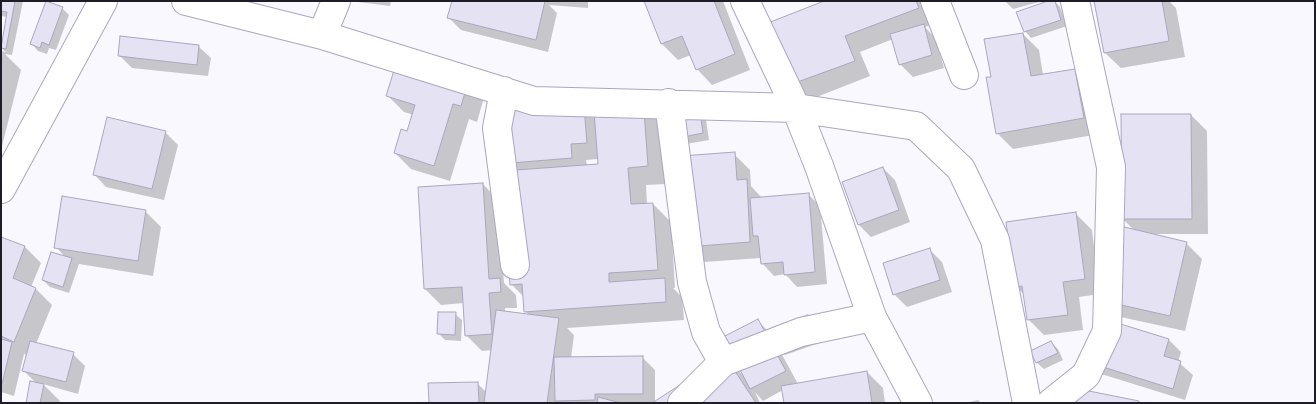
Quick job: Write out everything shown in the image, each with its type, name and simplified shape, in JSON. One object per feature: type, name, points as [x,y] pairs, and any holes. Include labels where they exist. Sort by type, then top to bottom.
[{"type":"street","points":[[1,189],[103,1]]},
{"type":"street","points":[[186,1],[322,35],[534,100],[796,108],[916,126],[961,169],[995,240],[1026,403]]},
{"type":"street","points":[[322,35],[336,1]]},
{"type":"street","points":[[745,1],[796,108],[819,166],[872,317],[918,403]]},
{"type":"street","points":[[935,1],[964,75]]},
{"type":"street","points":[[1051,403],[1086,375],[1107,331],[1111,167],[1075,1]]},
{"type":"street","points":[[504,91],[497,128],[515,265]]},
{"type":"street","points":[[670,103],[692,282],[706,332],[723,362]]},
{"type":"street","points":[[682,403],[723,362],[802,332],[872,317]]},
{"type":"building","points":[[1,1],[15,1],[6,49],[1,48],[7,12],[1,11]]},
{"type":"building","points":[[46,1],[63,7],[49,45],[42,42],[40,48],[30,44]]},
{"type":"building","points":[[452,1],[545,1],[536,40],[447,18]]},
{"type":"building","points":[[644,1],[714,1],[735,54],[696,70],[682,36],[661,44]]},
{"type":"building","points":[[824,1],[916,1],[919,8],[845,36],[855,61],[792,84],[768,23]]},
{"type":"building","points":[[1048,1],[1055,1],[1061,20],[1024,32],[1016,12]]},
{"type":"building","points":[[1094,1],[1162,1],[1169,41],[1104,53]]},
{"type":"building","points":[[924,24],[932,55],[899,65],[890,34]]},
{"type":"building","points":[[1023,33],[1031,76],[1075,69],[1084,118],[996,134],[986,77],[991,77],[984,39]]},
{"type":"building","points":[[120,36],[199,45],[197,65],[118,56]]},
{"type":"building","points":[[401,48],[472,70],[461,106],[453,104],[434,166],[394,153],[401,129],[407,131],[415,105],[386,96]]},
{"type":"building","points":[[643,96],[648,166],[628,168],[631,204],[653,203],[658,270],[609,273],[609,282],[665,278],[666,302],[524,312],[522,284],[510,285],[502,171],[598,164],[593,99]]},
{"type":"building","points":[[699,105],[703,133],[678,138],[674,109]]},
{"type":"building","points":[[494,106],[584,107],[587,143],[571,144],[572,158],[499,164]]},
{"type":"building","points":[[1121,114],[1191,114],[1192,219],[1122,219]]},
{"type":"building","points":[[107,117],[166,131],[152,189],[93,175]]},
{"type":"building","points":[[735,152],[737,180],[747,179],[750,242],[687,247],[681,156]]},
{"type":"building","points":[[883,167],[899,210],[858,225],[842,182]]},
{"type":"building","points":[[483,183],[489,279],[500,278],[501,292],[489,293],[492,334],[465,336],[462,287],[424,289],[418,187]]},
{"type":"building","points":[[809,193],[815,272],[784,275],[783,262],[761,264],[758,236],[753,236],[750,198]]},
{"type":"building","points":[[62,196],[146,210],[138,261],[54,248]]},
{"type":"building","points":[[1076,212],[1085,279],[1063,282],[1068,315],[1027,320],[1022,286],[1015,287],[1006,222]]},
{"type":"building","points":[[1116,225],[1187,242],[1170,316],[1099,300]]},
{"type":"building","points":[[1,237],[25,246],[13,278],[36,288],[14,342],[1,336]]},
{"type":"building","points":[[930,248],[940,280],[893,295],[883,263]]},
{"type":"building","points":[[51,252],[72,258],[63,287],[42,280]]},
{"type":"building","points":[[496,310],[559,318],[547,403],[484,403]]},
{"type":"building","points":[[438,312],[456,312],[455,335],[437,334]]},
{"type":"building","points":[[1098,317],[1169,339],[1164,356],[1181,361],[1173,389],[1084,361]]},
{"type":"building","points":[[758,319],[786,371],[750,389],[723,337]]},
{"type":"building","points":[[1,339],[12,342],[2,384],[1,384]]},
{"type":"building","points":[[30,341],[74,352],[66,382],[22,371]]},
{"type":"building","points":[[1051,341],[1058,353],[1036,363],[1030,351]]},
{"type":"building","points":[[643,356],[643,394],[595,394],[595,400],[555,401],[554,357]]},
{"type":"building","points":[[725,356],[756,403],[652,403]]},
{"type":"building","points":[[867,371],[872,403],[784,403],[781,386]]},
{"type":"building","points":[[30,381],[44,384],[40,403],[26,403]]},
{"type":"building","points":[[478,382],[479,403],[429,403],[428,383]]},
{"type":"building","points":[[1079,389],[1139,401],[1139,403],[1076,403]]},
{"type":"building","points":[[598,397],[621,403],[597,403]]}]
